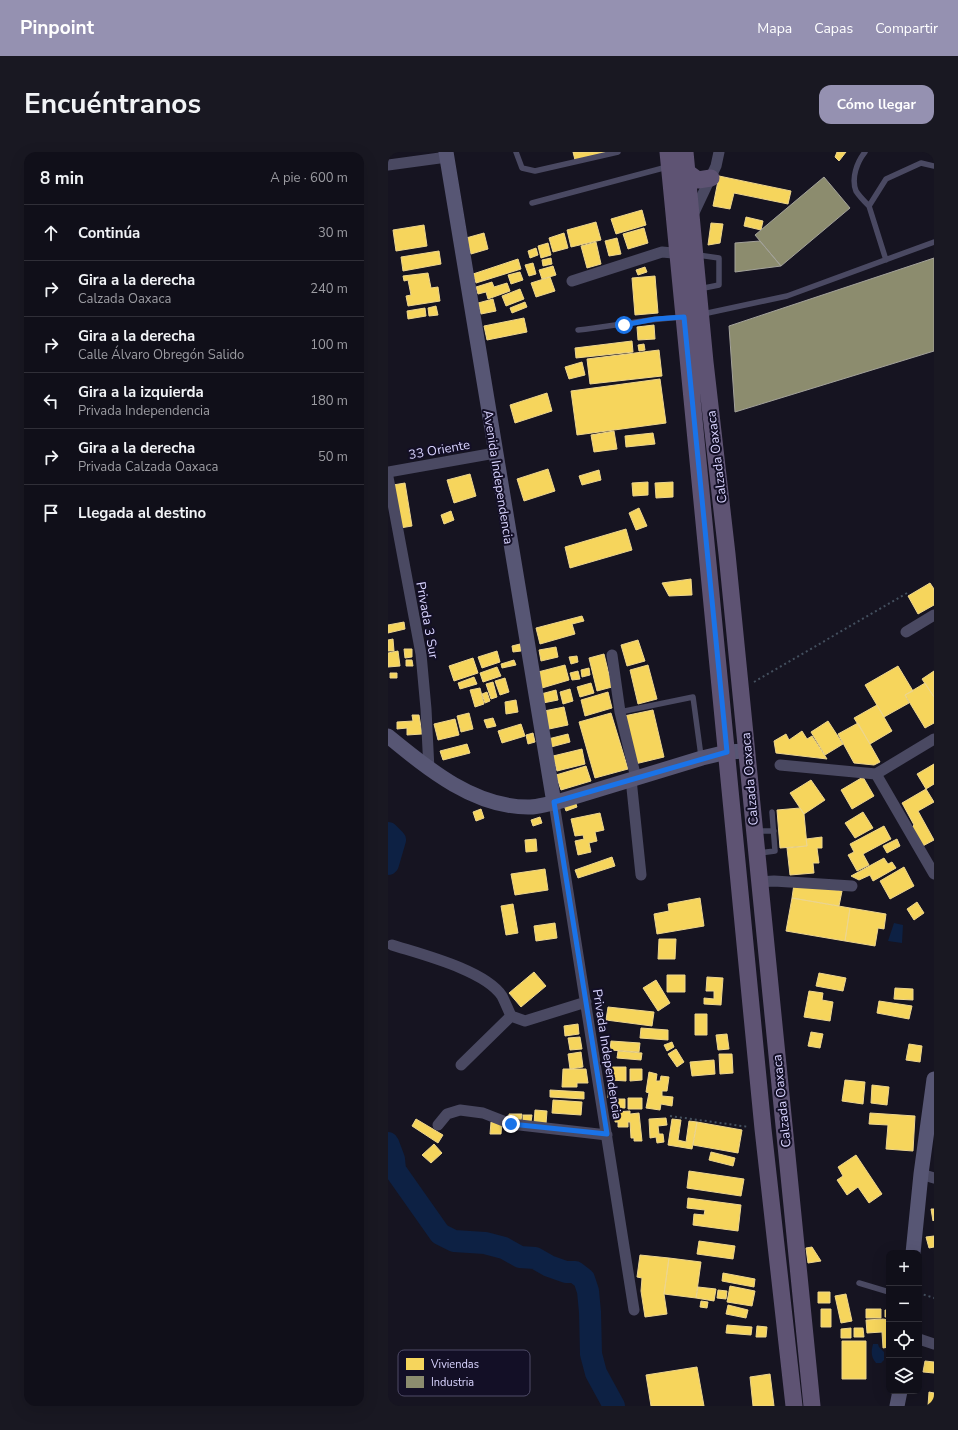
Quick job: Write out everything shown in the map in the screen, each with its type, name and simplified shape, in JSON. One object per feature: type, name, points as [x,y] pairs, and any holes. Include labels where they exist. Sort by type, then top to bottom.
[{"type":"main road","name":"Calzada Oaxaca","points":[[685,152],[687,172],[678,253],[689,290],[740,690],[758,882],[812,1406]]},
{"type":"main road","name":"Calzada Oaxaca","points":[[669,159],[683,218],[695,255],[689,290]]},
{"type":"main road","points":[[687,172],[698,180],[711,178]]},
{"type":"main road","name":"Calzada Oaxaca","points":[[692,316],[727,752],[763,1129],[794,1406]]},
{"type":"main road","points":[[742,902],[760,901]]},
{"type":"street","points":[[683,218],[711,178],[716,166],[719,152]]},
{"type":"street","points":[[388,165],[446,154]]},
{"type":"street","name":"Avenida Independencia","points":[[446,154],[554,802]]},
{"type":"street","points":[[572,281],[662,252],[695,255]]},
{"type":"street","name":"33 Oriente","points":[[388,472],[495,453]]},
{"type":"street","name":"Privada 3 Sur","points":[[388,477],[421,654],[426,709],[429,770]]},
{"type":"street","points":[[906,632],[934,615]]},
{"type":"street","points":[[612,655],[620,712],[633,778],[641,875]]},
{"type":"street","points":[[388,736],[429,770],[476,796],[503,805],[530,807],[554,802],[702,758],[727,752],[746,751]]},
{"type":"street","points":[[780,765],[876,774],[934,739]]},
{"type":"street","points":[[876,774],[934,874]]},
{"type":"street","name":"Privada Independencia","points":[[554,802],[634,1310]]},
{"type":"street","points":[[758,882],[774,881],[852,886]]},
{"type":"street","points":[[392,945],[434,958],[478,977],[501,995],[511,1016],[525,1021],[586,1002]]},
{"type":"street","points":[[460,1065],[511,1016]]},
{"type":"street","points":[[914,1250],[927,1176],[934,1079]]},
{"type":"street","points":[[438,1125],[447,1114],[460,1110],[483,1113],[511,1124],[607,1134]]},
{"type":"street","points":[[922,1340],[934,1344]]},
{"type":"street","points":[[897,1406],[899,1394]]},
{"type":"lane","points":[[516,152],[522,168],[535,171],[618,152]]},
{"type":"lane","points":[[865,152],[859,159],[854,177],[856,192],[869,206],[886,260]]},
{"type":"lane","points":[[532,203],[669,159]]},
{"type":"lane","points":[[869,206],[886,179],[921,163],[934,166]]},
{"type":"lane","points":[[578,330],[624,325],[655,319],[692,316],[787,296],[934,242]]},
{"type":"lane","points":[[689,290],[719,285],[719,258],[695,255]]},
{"type":"lane","points":[[620,712],[693,697],[702,758]]},
{"type":"lane","points":[[756,854],[775,851],[772,812]]},
{"type":"lane","points":[[754,831],[774,831]]},
{"type":"lane","points":[[858,1283],[886,1291]]},
{"type":"path","points":[[740,690],[907,593]]},
{"type":"path","points":[[670,1116],[744,1126]]},
{"type":"path","points":[[922,1294],[934,1298]]},
{"type":"water","points":[[894,923],[903,925],[902,943],[888,941]]},
{"type":"water","points":[[873,1344],[878,1344],[884,1352],[884,1360],[881,1363],[876,1363],[873,1359]]},
{"type":"building: Viviendas","points":[[573,152],[606,152],[575,160]]},
{"type":"building: Viviendas","points":[[837,152],[846,152],[839,161],[835,157]]},
{"type":"building: Viviendas","points":[[719,176],[791,191],[788,204],[734,193],[730,209],[713,206]]},
{"type":"building: Viviendas","points":[[642,210],[646,225],[616,234],[611,219]]},
{"type":"building: Viviendas","points":[[746,217],[763,221],[761,230],[744,226]]},
{"type":"building: Viviendas","points":[[596,222],[601,240],[571,247],[567,230]]},
{"type":"building: Viviendas","points":[[711,223],[723,224],[720,243],[708,245]]},
{"type":"building: Viviendas","points":[[424,225],[427,246],[396,251],[393,230]]},
{"type":"building: Viviendas","points":[[644,228],[648,243],[628,249],[623,234]]},
{"type":"building: Viviendas","points":[[484,233],[488,249],[471,254],[466,238]]},
{"type":"building: Viviendas","points":[[564,233],[568,248],[553,252],[549,238]]},
{"type":"building: Viviendas","points":[[617,238],[621,254],[609,256],[605,241]]},
{"type":"building: Viviendas","points":[[596,242],[601,264],[587,268],[581,246]]},
{"type":"building: Viviendas","points":[[548,243],[551,255],[541,258],[538,246]]},
{"type":"building: Viviendas","points":[[536,248],[538,255],[530,258],[528,251]]},
{"type":"building: Viviendas","points":[[439,251],[441,264],[403,271],[401,257]]},
{"type":"building: Viviendas","points":[[551,258],[552,264],[543,266],[542,260]]},
{"type":"building: Viviendas","points":[[518,259],[521,269],[476,283],[473,274]]},
{"type":"building: Viviendas","points":[[533,263],[536,274],[529,276],[525,265]]},
{"type":"building: Viviendas","points":[[553,266],[556,275],[542,279],[539,270]]},
{"type":"building: Viviendas","points":[[645,267],[647,272],[638,275],[636,270]]},
{"type":"building: Viviendas","points":[[520,272],[523,280],[511,284],[508,275]]},
{"type":"building: Viviendas","points":[[428,273],[431,288],[438,287],[440,301],[408,306],[406,296],[411,295],[408,280],[404,281],[403,276]]},
{"type":"building: Viviendas","points":[[655,276],[658,313],[635,315],[632,278]]},
{"type":"building: Viviendas","points":[[550,277],[555,291],[536,297],[531,283]]},
{"type":"building: Viviendas","points":[[492,282],[494,287],[507,283],[510,291],[488,299],[486,292],[478,294],[476,287]]},
{"type":"building: Viviendas","points":[[520,289],[524,299],[506,306],[502,296]]},
{"type":"building: Viviendas","points":[[493,299],[496,311],[481,314],[478,303]]},
{"type":"building: Viviendas","points":[[525,302],[527,307],[512,313],[510,308]]},
{"type":"building: Viviendas","points":[[436,306],[438,315],[429,316],[428,308]]},
{"type":"building: Viviendas","points":[[425,308],[426,316],[408,319],[407,311]]},
{"type":"building: Viviendas","points":[[524,318],[527,332],[487,340],[484,326]]},
{"type":"building: Viviendas","points":[[654,325],[655,339],[638,340],[637,327]]},
{"type":"building: Viviendas","points":[[632,341],[633,352],[576,358],[575,348]]},
{"type":"building: Viviendas","points":[[644,344],[645,350],[639,351],[638,345]]},
{"type":"building: Viviendas","points":[[659,350],[662,376],[590,384],[587,359]]},
{"type":"building: Viviendas","points":[[582,362],[585,375],[569,379],[565,367]]},
{"type":"building: Viviendas","points":[[660,379],[666,423],[577,435],[571,391]]},
{"type":"building: Viviendas","points":[[547,393],[552,411],[515,423],[510,405]]},
{"type":"building: Viviendas","points":[[614,431],[617,449],[594,452],[591,435]]},
{"type":"building: Viviendas","points":[[653,433],[655,444],[626,447],[625,436]]},
{"type":"building: Viviendas","points":[[548,469],[555,491],[524,501],[517,479]]},
{"type":"building: Viviendas","points":[[599,470],[601,480],[582,485],[579,476]]},
{"type":"building: Viviendas","points":[[470,474],[476,496],[454,503],[447,480]]},
{"type":"building: Viviendas","points":[[648,482],[648,495],[633,496],[632,483]]},
{"type":"building: Viviendas","points":[[673,482],[673,497],[656,498],[655,483]]},
{"type":"building: Viviendas","points":[[405,483],[412,526],[400,528],[393,485]]},
{"type":"building: Viviendas","points":[[639,508],[647,526],[636,530],[629,513]]},
{"type":"building: Viviendas","points":[[451,511],[454,520],[444,524],[441,515]]},
{"type":"building: Viviendas","points":[[626,529],[632,550],[570,568],[565,547]]},
{"type":"building: Viviendas","points":[[691,579],[692,595],[669,596],[662,583]]},
{"type":"building: Viviendas","points":[[930,583],[934,589],[934,605],[918,614],[908,596]]},
{"type":"building: Viviendas","points":[[582,616],[584,621],[572,624],[575,634],[540,644],[536,628]]},
{"type":"building: Viviendas","points":[[404,622],[405,629],[388,633],[388,625]]},
{"type":"building: Viviendas","points":[[393,639],[394,651],[388,651],[388,640]]},
{"type":"building: Viviendas","points":[[638,640],[645,661],[627,666],[621,645]]},
{"type":"building: Viviendas","points":[[520,644],[521,651],[513,652],[512,646]]},
{"type":"building: Viviendas","points":[[556,647],[558,657],[541,661],[539,650]]},
{"type":"building: Viviendas","points":[[404,649],[412,649],[412,657],[405,658]]},
{"type":"building: Viviendas","points":[[398,651],[400,666],[388,667],[388,653]]},
{"type":"building: Viviendas","points":[[497,651],[500,662],[482,668],[478,657]]},
{"type":"building: Viviendas","points":[[604,654],[612,687],[597,691],[589,658]]},
{"type":"building: Viviendas","points":[[577,656],[578,662],[571,664],[569,657]]},
{"type":"building: Viviendas","points":[[473,658],[478,673],[454,681],[449,666]]},
{"type":"building: Viviendas","points":[[406,660],[412,660],[413,666],[406,666]]},
{"type":"building: Viviendas","points":[[514,660],[516,665],[502,668],[501,664]]},
{"type":"building: Viviendas","points":[[565,665],[569,680],[542,688],[538,672]]},
{"type":"building: Viviendas","points":[[648,665],[657,699],[638,704],[630,670]]},
{"type":"building: Viviendas","points":[[898,666],[913,691],[905,695],[909,703],[884,717],[865,685]]},
{"type":"building: Viviendas","points":[[497,667],[501,676],[483,682],[480,673]]},
{"type":"building: Viviendas","points":[[589,668],[590,675],[582,677],[581,670]]},
{"type":"building: Viviendas","points":[[578,671],[580,679],[572,680],[570,673]]},
{"type":"building: Viviendas","points":[[934,671],[934,697],[922,679]]},
{"type":"building: Viviendas","points":[[390,673],[397,673],[397,678],[390,678]]},
{"type":"building: Viviendas","points":[[474,677],[477,684],[460,689],[458,683]]},
{"type":"building: Viviendas","points":[[505,678],[509,692],[500,695],[495,681]]},
{"type":"building: Viviendas","points":[[493,682],[497,697],[491,699],[486,684]]},
{"type":"building: Viviendas","points":[[591,683],[594,693],[580,697],[577,687]]},
{"type":"building: Viviendas","points":[[925,683],[934,697],[934,723],[925,728],[905,695]]},
{"type":"building: Viviendas","points":[[480,688],[484,704],[475,707],[470,690]]},
{"type":"building: Viviendas","points":[[570,689],[573,701],[563,704],[560,692]]},
{"type":"building: Viviendas","points":[[556,690],[558,700],[543,703],[541,694]]},
{"type":"building: Viviendas","points":[[487,692],[490,701],[485,703],[482,694]]},
{"type":"building: Viviendas","points":[[608,692],[612,708],[585,716],[581,700]]},
{"type":"building: Viviendas","points":[[516,700],[518,712],[506,714],[505,702]]},
{"type":"building: Viviendas","points":[[877,705],[892,731],[870,744],[854,718]]},
{"type":"building: Viviendas","points":[[564,707],[568,725],[549,729],[544,711]]},
{"type":"building: Viviendas","points":[[653,710],[664,757],[635,764],[624,716]]},
{"type":"building: Viviendas","points":[[469,713],[473,729],[461,732],[457,716]]},
{"type":"building: Viviendas","points":[[611,713],[628,769],[595,778],[579,722]]},
{"type":"building: Viviendas","points":[[412,715],[419,715],[422,734],[407,735],[407,728],[397,729],[397,722],[413,721]]},
{"type":"building: Viviendas","points":[[493,718],[496,726],[487,728],[484,720]]},
{"type":"building: Viviendas","points":[[455,719],[459,735],[438,740],[434,724]]},
{"type":"building: Viviendas","points":[[828,721],[843,744],[825,755],[811,732]]},
{"type":"building: Viviendas","points":[[858,723],[880,762],[874,765],[854,763],[838,734]]},
{"type":"building: Viviendas","points":[[521,724],[525,736],[502,743],[498,731]]},
{"type":"building: Viviendas","points":[[802,731],[807,739],[812,736],[827,759],[776,753],[774,741],[786,734],[789,740]]},
{"type":"building: Viviendas","points":[[533,733],[535,742],[528,744],[526,735]]},
{"type":"building: Viviendas","points":[[568,734],[570,742],[551,747],[548,739]]},
{"type":"building: Viviendas","points":[[467,744],[470,753],[443,760],[440,751]]},
{"type":"building: Viviendas","points":[[582,749],[585,764],[557,771],[553,756]]},
{"type":"building: Viviendas","points":[[934,764],[934,784],[926,789],[917,774]]},
{"type":"building: Viviendas","points":[[586,766],[591,781],[561,790],[556,775]]},
{"type":"building: Viviendas","points":[[863,777],[874,796],[852,809],[841,790]]},
{"type":"building: Viviendas","points":[[811,780],[825,800],[804,814],[790,793]]},
{"type":"building: Viviendas","points":[[926,789],[934,802],[918,811],[934,840],[919,848],[909,830],[914,825],[902,803]]},
{"type":"building: Viviendas","points":[[575,801],[577,807],[566,811],[564,805]]},
{"type":"building: Viviendas","points":[[800,808],[804,814],[807,846],[780,848],[777,810]]},
{"type":"building: Viviendas","points":[[481,809],[484,818],[476,821],[473,812]]},
{"type":"building: Viviendas","points":[[863,812],[873,828],[855,838],[845,823]]},
{"type":"building: Viviendas","points":[[600,813],[604,830],[595,832],[597,841],[589,843],[591,852],[578,855],[575,841],[584,839],[583,835],[575,836],[571,819]]},
{"type":"building: Viviendas","points":[[540,817],[542,823],[533,826],[531,820]]},
{"type":"building: Viviendas","points":[[884,826],[891,839],[863,854],[869,865],[857,871],[848,855],[854,852],[850,844]]},
{"type":"building: Viviendas","points":[[822,837],[822,848],[817,848],[819,863],[813,863],[814,873],[790,875],[787,848],[807,846],[806,839]]},
{"type":"building: Viviendas","points":[[536,839],[537,851],[526,852],[525,840]]},
{"type":"building: Viviendas","points":[[897,839],[900,846],[887,853],[883,846]]},
{"type":"building: Viviendas","points":[[612,857],[615,866],[578,878],[575,870]]},
{"type":"building: Viviendas","points":[[884,858],[888,864],[892,862],[896,868],[873,881],[870,875],[859,880],[851,876]]},
{"type":"building: Viviendas","points":[[904,867],[914,886],[890,899],[880,881]]},
{"type":"building: Viviendas","points":[[545,869],[548,890],[515,895],[511,874]]},
{"type":"building: Viviendas","points":[[794,884],[842,891],[839,906],[792,898]]},
{"type":"building: Viviendas","points":[[700,898],[704,926],[657,934],[654,914],[669,911],[668,904]]},
{"type":"building: Viviendas","points":[[792,898],[850,908],[845,941],[786,931]]},
{"type":"building: Viviendas","points":[[917,902],[924,913],[914,920],[907,909]]},
{"type":"building: Viviendas","points":[[513,904],[518,933],[506,935],[501,906]]},
{"type":"building: Viviendas","points":[[850,908],[886,914],[884,929],[878,928],[875,946],[845,941]]},
{"type":"building: Viviendas","points":[[555,923],[557,938],[536,941],[534,926]]},
{"type":"building: Viviendas","points":[[659,939],[676,939],[675,959],[658,959]]},
{"type":"building: Viviendas","points":[[534,972],[546,986],[521,1007],[509,993]]},
{"type":"building: Viviendas","points":[[819,973],[846,978],[843,991],[816,986]]},
{"type":"building: Viviendas","points":[[667,975],[685,975],[685,992],[667,992]]},
{"type":"building: Viviendas","points":[[707,977],[723,978],[721,1005],[704,1004],[704,998],[714,999],[714,991],[706,991]]},
{"type":"building: Viviendas","points":[[656,980],[670,1003],[658,1011],[643,988]]},
{"type":"building: Viviendas","points":[[895,988],[913,989],[913,1000],[894,999]]},
{"type":"building: Viviendas","points":[[809,991],[823,993],[822,1000],[833,1002],[830,1021],[804,1017]]},
{"type":"building: Viviendas","points":[[879,1001],[912,1006],[909,1019],[877,1013]]},
{"type":"building: Viviendas","points":[[608,1007],[654,1012],[652,1026],[606,1020]]},
{"type":"building: Viviendas","points":[[695,1014],[707,1014],[707,1035],[695,1035]]},
{"type":"building: Viviendas","points":[[578,1024],[579,1034],[565,1036],[564,1026]]},
{"type":"building: Viviendas","points":[[641,1028],[668,1030],[668,1040],[640,1038]]},
{"type":"building: Viviendas","points":[[811,1032],[823,1034],[820,1048],[808,1046]]},
{"type":"building: Viviendas","points":[[727,1034],[729,1049],[718,1050],[716,1035]]},
{"type":"building: Viviendas","points":[[580,1037],[582,1049],[570,1050],[568,1038]]},
{"type":"building: Viviendas","points":[[611,1041],[640,1043],[639,1052],[610,1050]]},
{"type":"building: Viviendas","points":[[672,1042],[674,1047],[667,1051],[664,1045]]},
{"type":"building: Viviendas","points":[[909,1044],[922,1046],[920,1062],[906,1060]]},
{"type":"building: Viviendas","points":[[676,1049],[684,1062],[677,1067],[668,1054]]},
{"type":"building: Viviendas","points":[[618,1051],[642,1053],[641,1060],[617,1058]]},
{"type":"building: Viviendas","points":[[581,1052],[583,1067],[570,1069],[568,1054]]},
{"type":"building: Viviendas","points":[[719,1054],[732,1054],[733,1073],[720,1074]]},
{"type":"building: Viviendas","points":[[714,1060],[715,1074],[692,1076],[690,1062]]},
{"type":"building: Viviendas","points":[[611,1067],[626,1067],[626,1081],[611,1080]]},
{"type":"building: Viviendas","points":[[563,1069],[586,1069],[588,1083],[577,1083],[577,1087],[562,1087]]},
{"type":"building: Viviendas","points":[[630,1069],[642,1069],[642,1080],[630,1081]]},
{"type":"building: Viviendas","points":[[649,1072],[657,1074],[656,1081],[660,1081],[661,1076],[669,1077],[667,1091],[662,1091],[662,1096],[673,1097],[672,1106],[661,1104],[660,1110],[646,1108],[649,1093],[646,1092]]},
{"type":"building: Viviendas","points":[[845,1080],[865,1082],[863,1104],[842,1101]]},
{"type":"building: Viviendas","points":[[872,1085],[889,1087],[887,1105],[871,1103]]},
{"type":"building: Viviendas","points":[[550,1090],[584,1092],[584,1099],[550,1097]]},
{"type":"building: Viviendas","points":[[608,1090],[615,1090],[615,1097],[608,1098]]},
{"type":"building: Viviendas","points":[[628,1098],[642,1098],[642,1109],[628,1109]]},
{"type":"building: Viviendas","points":[[615,1099],[625,1099],[625,1108],[615,1108]]},
{"type":"building: Viviendas","points":[[553,1100],[582,1102],[581,1115],[552,1113]]},
{"type":"building: Viviendas","points":[[535,1110],[547,1111],[546,1124],[534,1124]]},
{"type":"building: Viviendas","points":[[630,1111],[630,1114],[639,1113],[642,1141],[634,1141],[634,1138],[631,1138],[630,1122],[628,1122],[628,1127],[618,1127],[618,1122],[615,1122],[615,1112]]},
{"type":"building: Viviendas","points":[[870,1113],[915,1116],[913,1151],[886,1149],[888,1125],[869,1124]]},
{"type":"building: Viviendas","points":[[509,1114],[522,1114],[521,1120],[509,1120]]},
{"type":"building: Viviendas","points":[[523,1115],[532,1115],[531,1122],[523,1122]]},
{"type":"building: Viviendas","points":[[666,1118],[667,1125],[658,1126],[659,1134],[663,1134],[664,1142],[657,1143],[656,1137],[650,1138],[649,1119]]},
{"type":"building: Viviendas","points":[[416,1119],[443,1135],[438,1143],[412,1126]]},
{"type":"building: Viviendas","points":[[672,1119],[681,1120],[678,1140],[686,1142],[689,1121],[697,1122],[692,1149],[668,1145]]},
{"type":"building: Viviendas","points":[[491,1122],[502,1122],[501,1134],[490,1134]]},
{"type":"building: Viviendas","points":[[697,1122],[742,1130],[738,1153],[693,1145]]},
{"type":"building: Viviendas","points":[[434,1144],[442,1153],[431,1163],[422,1155]]},
{"type":"building: Viviendas","points":[[711,1152],[735,1158],[733,1166],[709,1160]]},
{"type":"building: Viviendas","points":[[856,1155],[882,1194],[869,1203],[858,1187],[847,1195],[837,1180],[843,1176],[838,1167]]},
{"type":"building: Viviendas","points":[[689,1171],[744,1179],[741,1196],[687,1188]]},
{"type":"building: Viviendas","points":[[688,1198],[741,1205],[738,1231],[693,1225],[694,1214],[704,1215],[705,1210],[687,1208]]},
{"type":"building: Viviendas","points":[[931,1209],[934,1209],[933,1221]]},
{"type":"building: Viviendas","points":[[934,1236],[934,1247],[929,1248],[926,1237]]},
{"type":"building: Viviendas","points":[[699,1241],[735,1246],[733,1259],[697,1254]]},
{"type":"building: Viviendas","points":[[812,1247],[821,1261],[808,1263],[806,1248]]},
{"type":"building: Viviendas","points":[[640,1255],[669,1258],[664,1294],[667,1314],[645,1317],[641,1291],[642,1278],[637,1277]]},
{"type":"building: Viviendas","points":[[669,1258],[701,1262],[696,1298],[664,1294]]},
{"type":"building: Viviendas","points":[[723,1273],[755,1279],[754,1287],[722,1281]]},
{"type":"building: Viviendas","points":[[730,1286],[755,1291],[752,1306],[727,1302]]},
{"type":"building: Viviendas","points":[[698,1287],[716,1289],[714,1301],[696,1298]]},
{"type":"building: Viviendas","points":[[718,1290],[727,1291],[726,1299],[717,1298]]},
{"type":"building: Viviendas","points":[[818,1292],[830,1292],[830,1303],[818,1303]]},
{"type":"building: Viviendas","points":[[846,1294],[852,1321],[841,1323],[835,1296]]},
{"type":"building: Viviendas","points":[[701,1301],[708,1302],[707,1308],[700,1307]]},
{"type":"building: Viviendas","points":[[728,1305],[748,1310],[746,1318],[726,1314]]},
{"type":"building: Viviendas","points":[[821,1309],[831,1309],[831,1327],[821,1327]]},
{"type":"building: Viviendas","points":[[866,1309],[881,1309],[881,1318],[866,1318]]},
{"type":"building: Viviendas","points":[[866,1320],[886,1320],[886,1348],[883,1348],[882,1332],[867,1333]]},
{"type":"building: Viviendas","points":[[727,1325],[752,1327],[751,1335],[726,1333]]},
{"type":"building: Viviendas","points":[[757,1326],[767,1327],[766,1337],[756,1337]]},
{"type":"building: Viviendas","points":[[851,1328],[851,1338],[841,1338],[841,1329]]},
{"type":"building: Viviendas","points":[[854,1328],[863,1328],[864,1337],[854,1337]]},
{"type":"building: Viviendas","points":[[842,1341],[866,1341],[866,1379],[842,1379]]},
{"type":"building: Viviendas","points":[[925,1361],[934,1362],[934,1373],[923,1372]]},
{"type":"building: Viviendas","points":[[697,1367],[704,1406],[651,1406],[646,1375]]},
{"type":"building: Viviendas","points":[[770,1374],[774,1406],[753,1406],[750,1377]]},
{"type":"building: Viviendas","points":[[929,1392],[934,1393],[934,1406],[928,1406]]},
{"type":"building: Industria","points":[[824,177],[850,208],[781,266],[755,235]]},
{"type":"building: Industria","points":[[760,241],[781,266],[735,272],[735,243]]},
{"type":"building: Industria","points":[[934,258],[934,351],[735,412],[729,326]]},
{"type":"waterway","points":[[388,833],[395,840],[388,864]]},
{"type":"waterway","points":[[388,1143],[394,1159],[395,1170],[440,1234],[454,1241],[485,1243],[504,1248],[520,1257],[535,1258],[549,1266],[566,1272],[575,1272],[584,1279],[588,1291],[590,1312],[591,1354],[596,1373],[614,1406]]},
{"type":"route","points":[[511,1124],[607,1134],[554,802],[727,752],[684,317],[655,319],[624,325]]}]
